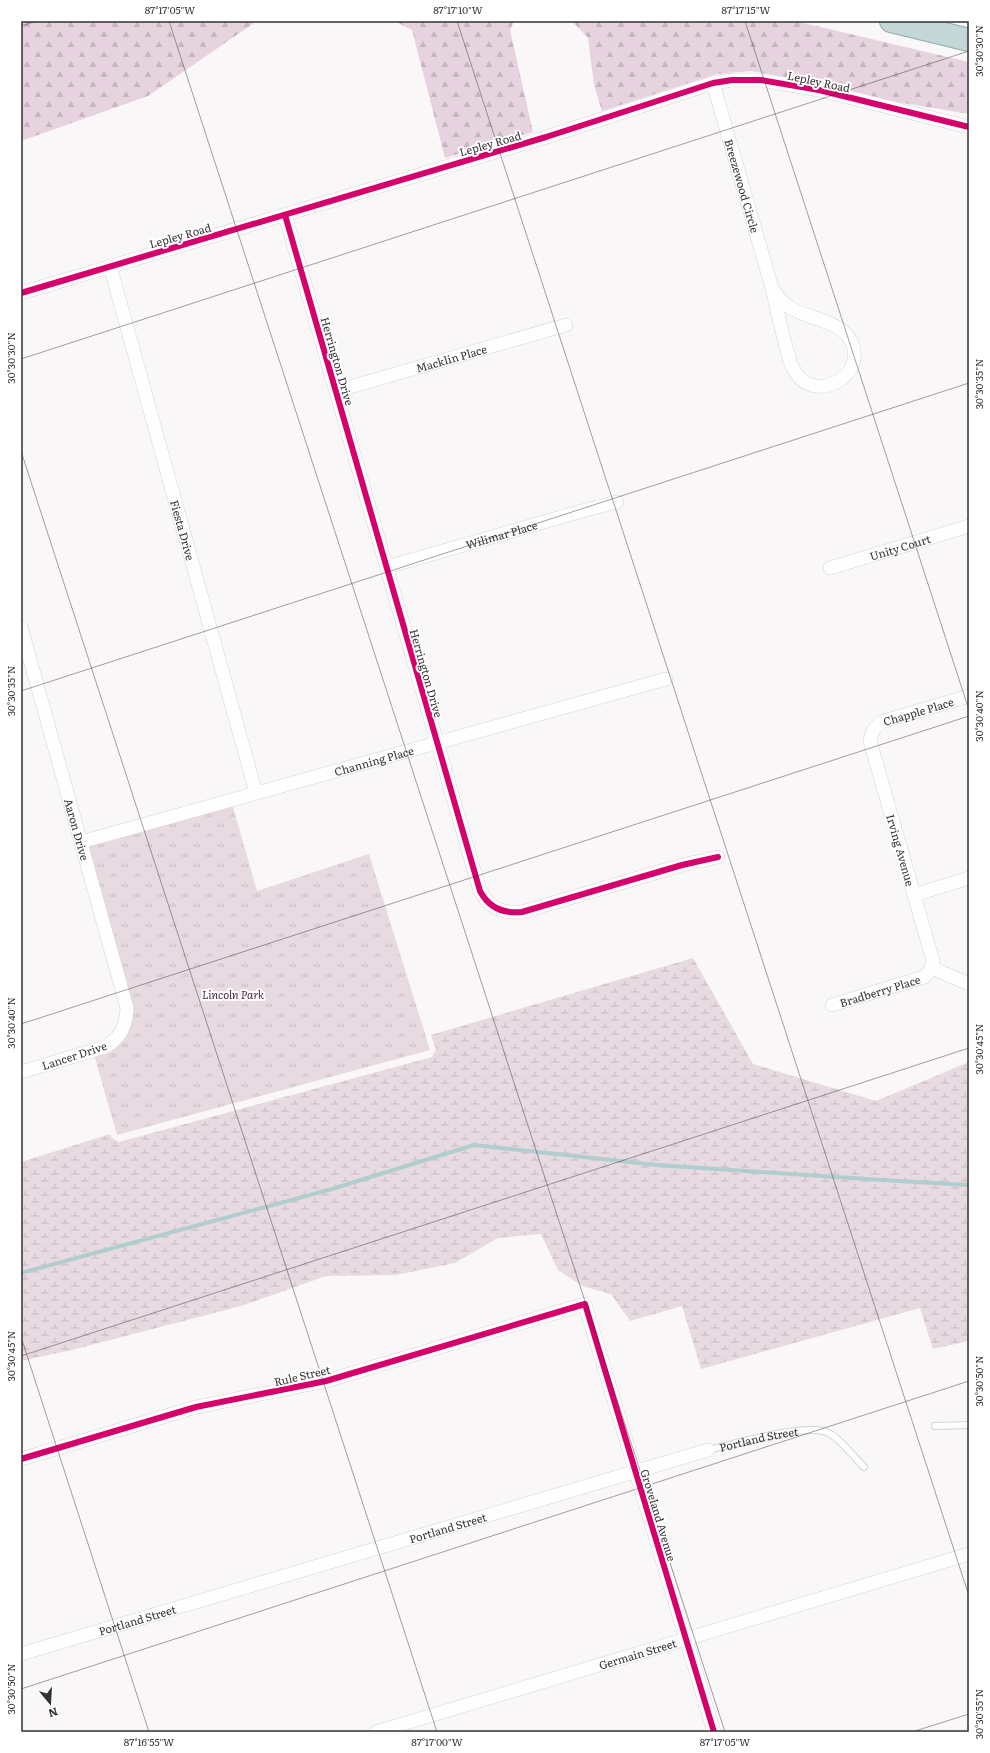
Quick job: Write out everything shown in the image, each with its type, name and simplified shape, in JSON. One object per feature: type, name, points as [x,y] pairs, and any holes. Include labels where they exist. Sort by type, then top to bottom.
[{"type":"highway","points":[[891,21],[969,40]]},
{"type":"street","name":"Lepley Road","points":[[21,293],[546,137],[713,84],[732,80],[761,80],[819,90],[969,127]]},
{"type":"street","name":"Breezewood Circle","points":[[713,84],[772,288],[780,327],[793,370],[798,377],[807,383],[818,386],[830,386],[840,381],[846,375],[853,363],[854,352],[851,342],[846,334],[838,327],[786,305],[772,288]]},
{"type":"street","name":"Herrington Drive","points":[[285,215],[480,891],[484,899],[493,907],[504,912],[522,912],[682,865],[718,857]]},
{"type":"street","name":"Fiesta Drive","points":[[110,266],[256,793]]},
{"type":"street","name":"Macklin Place","points":[[336,391],[566,325]]},
{"type":"street","name":"Wilimar Place","points":[[387,567],[582,510],[617,502]]},
{"type":"street","name":"Unity Court","points":[[830,568],[969,526]]},
{"type":"street","name":"Aaron Drive","points":[[21,627],[127,1008],[127,1021],[123,1031]]},
{"type":"street","name":"Channing Place","points":[[81,842],[666,679]]},
{"type":"street","name":"Chapple Place","points":[[871,733],[876,726],[884,721],[969,696]]},
{"type":"street","name":"Irving Avenue","points":[[871,733],[870,741],[933,961],[932,968]]},
{"type":"street","points":[[914,895],[969,878]]},
{"type":"street","name":"Bradberry Place","points":[[832,1005],[924,977],[932,968],[969,984]]},
{"type":"street","name":"Lancer Drive","points":[[21,1072],[105,1047],[113,1042],[123,1031]]},
{"type":"street","name":"Rule Street","points":[[21,1459],[196,1407],[326,1381],[585,1304]]},
{"type":"street","name":"Groveland Avenue","points":[[585,1304],[714,1732]]},
{"type":"street","name":"Portland Street","points":[[21,1654],[708,1450]]},
{"type":"street","name":"Germain Street","points":[[376,1732],[969,1554]]},
{"type":"lane","points":[[935,1426],[969,1425]]},
{"type":"lane","name":"Portland Street","points":[[708,1450],[794,1431],[818,1430],[833,1435],[864,1467]]},
{"type":"green space","points":[[21,21],[257,21],[148,96],[21,141]]},
{"type":"green space","points":[[394,21],[514,21],[510,30],[533,132],[445,158],[412,30]]},
{"type":"green space","points":[[572,21],[795,21],[969,62],[969,114],[897,102],[820,83],[751,71],[717,74],[602,111],[594,85],[588,38]]},
{"type":"green space","name":"Lincoln Park","points":[[231,800],[257,891],[369,854],[430,1050],[117,1135],[93,1051],[127,1021],[81,842]]},
{"type":"green space","points":[[693,958],[753,1064],[876,1101],[969,1062],[969,1341],[933,1349],[920,1308],[701,1369],[682,1306],[630,1321],[611,1294],[582,1286],[558,1270],[541,1234],[498,1238],[455,1263],[396,1275],[326,1276],[241,1306],[72,1350],[21,1361],[21,1162],[110,1134],[111,1137],[119,1142],[432,1057],[436,1049],[431,1035]]},
{"type":"waterway","points":[[21,1273],[332,1189],[474,1145],[657,1165],[969,1185]]},
{"type":"cycle path","points":[[21,293],[546,137],[713,83],[732,80],[761,80],[819,90],[969,127]]},
{"type":"cycle path","points":[[285,215],[480,891],[484,897],[497,909],[509,912],[522,912],[682,865],[718,857]]},
{"type":"cycle path","points":[[21,1459],[196,1407],[326,1381],[585,1304],[714,1732]]}]
